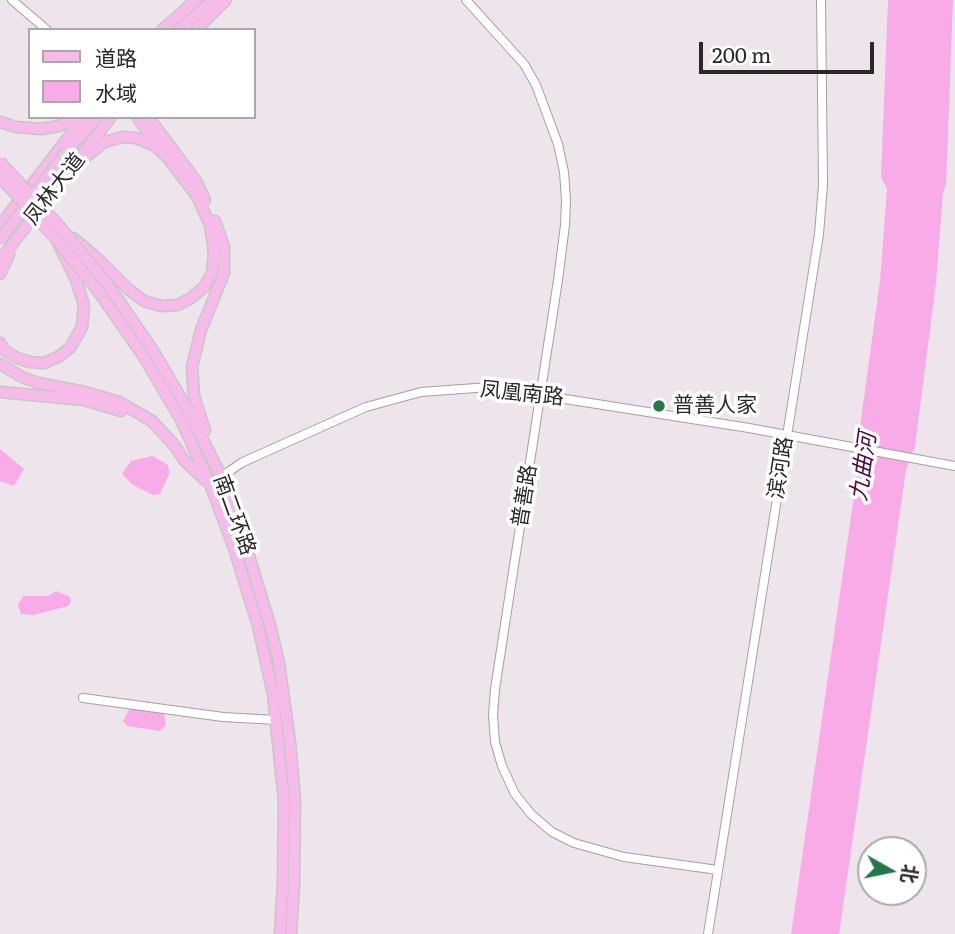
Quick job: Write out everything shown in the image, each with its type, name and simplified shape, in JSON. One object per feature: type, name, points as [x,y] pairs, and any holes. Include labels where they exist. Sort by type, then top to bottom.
[{"type":"main road","points":[[164,28],[196,0]]},
{"type":"main road","points":[[181,28],[212,0]]},
{"type":"main road","points":[[198,28],[226,0]]},
{"type":"main road","points":[[0,122],[16,127],[41,129],[77,119]]},
{"type":"main road","name":"凤林大道","points":[[0,226],[80,119]]},
{"type":"main road","points":[[0,240],[67,150],[95,119]]},
{"type":"main road","name":"凤林大道","points":[[0,260],[109,119]]},
{"type":"main road","points":[[61,227],[128,289],[144,300],[161,306],[178,305],[204,288],[212,273],[215,253],[210,225],[197,196],[138,119]]},
{"type":"main road","points":[[150,120],[196,181],[224,247],[224,273],[201,330],[192,367],[194,396],[221,476]]},
{"type":"main road","points":[[70,170],[104,142],[123,137],[136,138],[155,146],[166,157]]},
{"type":"main road","name":"南二环路","points":[[0,162],[61,227],[108,285],[154,352],[185,416],[234,548],[258,626],[276,720],[290,837],[280,934]]},
{"type":"main road","name":"南二环路","points":[[0,177],[99,291],[185,416],[221,476],[258,583],[279,663],[290,742],[291,934]]},
{"type":"main road","points":[[0,274],[18,236]]},
{"type":"main road","points":[[0,343],[4,350],[17,358],[44,363],[70,348],[82,327],[84,305],[76,280],[56,239]]},
{"type":"main road","points":[[0,364],[38,383],[84,396],[120,402],[152,421],[184,460],[210,484]]},
{"type":"main road","points":[[0,393],[84,396]]},
{"type":"street","points":[[12,0],[45,28]]},
{"type":"street","name":"普善路","points":[[466,0],[524,64],[536,85],[558,144],[564,172],[565,225],[495,689],[495,742],[515,794],[531,814],[552,832],[574,843],[624,857],[718,870]]},
{"type":"street","name":"滨河路","points":[[708,934],[819,234],[823,185],[821,0]]},
{"type":"street","name":"凤凰南路","points":[[210,484],[243,462],[366,407],[410,395],[489,387],[852,446],[955,466]]},
{"type":"street","points":[[83,698],[223,717],[276,720]]},
{"type":"water","name":"九曲河","points":[[888,0],[953,0],[946,185],[943,192],[936,283],[915,446],[906,470],[839,934],[791,934],[859,461],[859,434],[880,281],[887,189],[881,177]]},
{"type":"water","points":[[0,449],[24,469],[14,486],[0,481]]},
{"type":"water","points":[[152,456],[167,464],[170,472],[160,494],[153,495],[133,485],[122,474],[131,461]]},
{"type":"water","points":[[56,591],[70,597],[68,606],[33,615],[21,614],[18,605],[23,596],[48,596]]},
{"type":"water","points":[[130,708],[164,713],[166,725],[160,731],[127,726],[123,721]]},
{"type":"place","name":"普善人家","points":[[659,406]]}]
